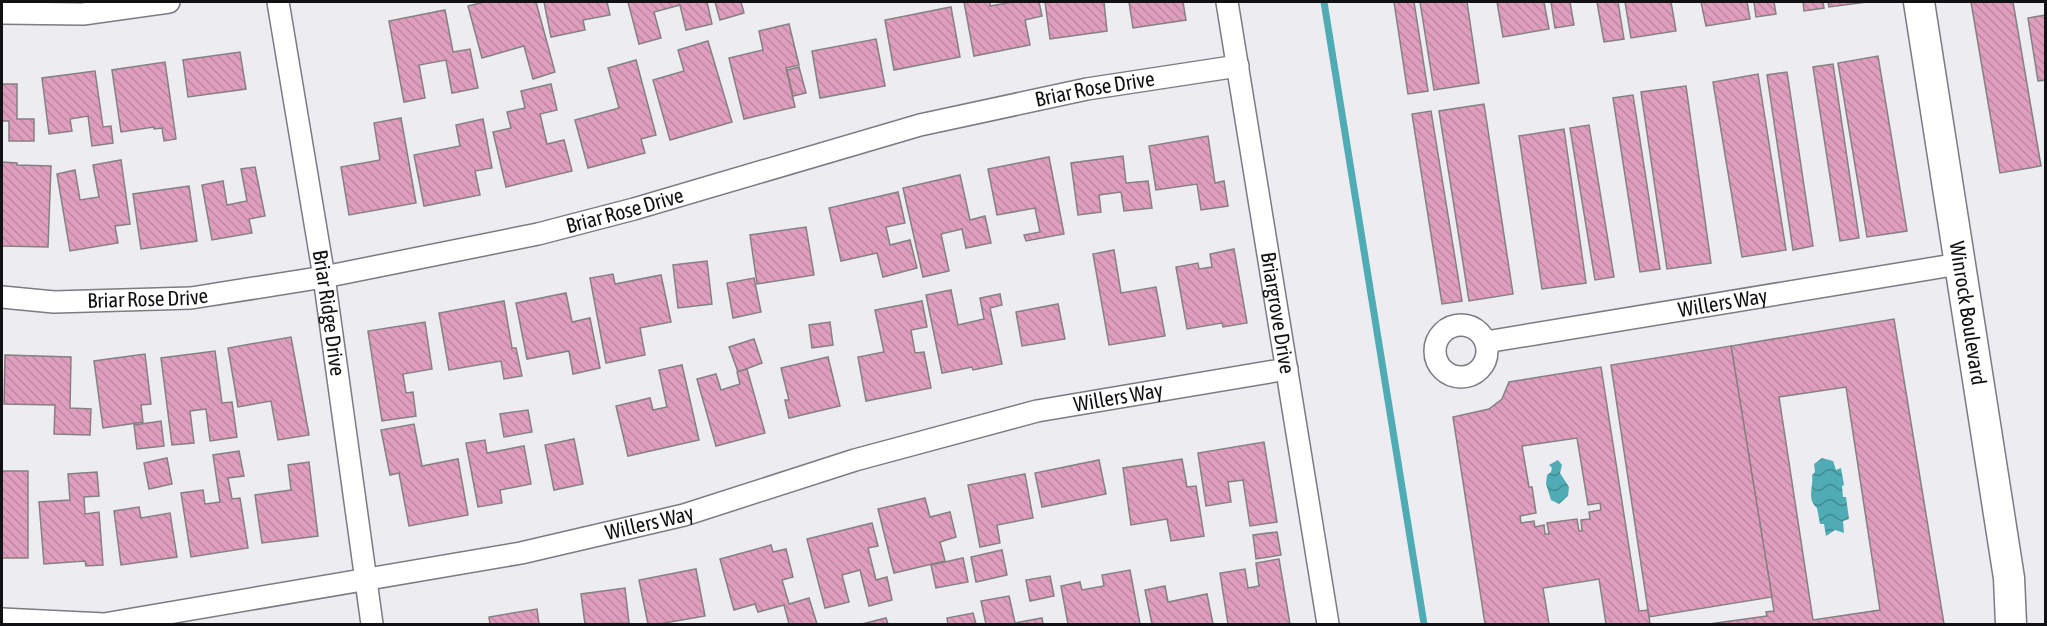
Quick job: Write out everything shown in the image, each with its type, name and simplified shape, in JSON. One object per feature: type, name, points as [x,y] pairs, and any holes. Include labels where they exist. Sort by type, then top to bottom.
[{"type":"street","points":[[2,13],[83,14],[169,2]]},
{"type":"street","name":"Briar Ridge Drive","points":[[278,2],[324,278],[372,624]]},
{"type":"street","name":"Briargrove Drive","points":[[1227,2],[1328,624]]},
{"type":"street","name":"Winrock Boulevard","points":[[1919,2],[2009,578],[2011,624]]},
{"type":"street","name":"Briar Rose Drive","points":[[2,297],[54,302],[191,298],[324,278],[549,231],[634,209],[920,125],[1087,89],[1238,66]]},
{"type":"street","name":"Willers Way","points":[[1486,342],[1959,264]]},
{"type":"street","name":"Willers Way","points":[[2,619],[104,624],[521,553],[684,514],[855,460],[1037,411],[1287,369]]},
{"type":"water","points":[[1822,458],[1833,461],[1836,470],[1841,468],[1844,485],[1842,486],[1843,497],[1846,497],[1849,519],[1843,521],[1844,533],[1835,530],[1826,536],[1824,524],[1820,524],[1817,508],[1812,500],[1814,464]]},
{"type":"water","points":[[1558,460],[1562,465],[1560,473],[1569,487],[1568,496],[1559,504],[1551,500],[1546,484],[1547,475],[1552,468],[1549,465]]},
{"type":"building","points":[[484,2],[536,2],[555,72],[533,79],[524,46],[482,58],[468,6]]},
{"type":"building","points":[[544,2],[607,2],[610,15],[583,20],[585,30],[551,37]]},
{"type":"building","points":[[628,2],[707,2],[712,24],[686,30],[680,5],[654,12],[661,38],[639,44]]},
{"type":"building","points":[[715,2],[741,2],[744,13],[720,20]]},
{"type":"building","points":[[964,2],[990,2],[990,6],[1013,2],[1039,2],[1042,16],[1025,20],[1030,45],[974,56]]},
{"type":"building","points":[[1045,2],[1104,2],[1107,31],[1050,39]]},
{"type":"building","points":[[1129,2],[1183,2],[1186,20],[1133,28]]},
{"type":"building","points":[[1394,2],[1414,2],[1428,91],[1408,94]]},
{"type":"building","points":[[1420,2],[1467,2],[1479,83],[1434,90]]},
{"type":"building","points":[[1497,2],[1544,2],[1549,29],[1503,37]]},
{"type":"building","points":[[1551,2],[1570,2],[1574,25],[1555,28]]},
{"type":"building","points":[[1597,2],[1618,2],[1624,39],[1604,42]]},
{"type":"building","points":[[1625,2],[1671,2],[1676,31],[1631,38]]},
{"type":"building","points":[[1701,2],[1747,2],[1750,19],[1706,26]]},
{"type":"building","points":[[1754,2],[1774,2],[1776,14],[1756,17]]},
{"type":"building","points":[[1803,2],[1823,2],[1824,8],[1804,11]]},
{"type":"building","points":[[1828,2],[1867,2],[1829,7]]},
{"type":"building","points":[[1971,2],[2013,2],[2041,166],[2000,173]]},
{"type":"building","points":[[951,7],[960,57],[894,70],[885,20]]},
{"type":"building","points":[[445,10],[453,52],[470,49],[478,88],[452,93],[446,60],[419,65],[425,98],[404,102],[389,21]]},
{"type":"building","points":[[2046,15],[2046,80],[2038,81],[2028,18]]},
{"type":"building","points":[[789,24],[799,65],[786,68],[795,107],[744,119],[729,58],[763,50],[759,31]]},
{"type":"building","points":[[876,39],[885,86],[820,98],[812,51]]},
{"type":"building","points":[[708,41],[732,122],[670,140],[653,80],[684,71],[678,50]]},
{"type":"building","points":[[240,52],[246,89],[188,97],[183,60]]},
{"type":"building","points":[[1878,56],[1907,231],[1867,237],[1838,63]]},
{"type":"building","points":[[636,60],[656,135],[641,139],[645,153],[588,168],[575,120],[619,108],[608,68]]},
{"type":"building","points":[[165,62],[176,139],[164,141],[162,128],[121,132],[112,70]]},
{"type":"building","points":[[1833,64],[1859,238],[1840,241],[1813,67]]},
{"type":"building","points":[[799,67],[806,93],[793,96],[787,70]]},
{"type":"building","points":[[95,71],[103,127],[111,126],[113,143],[92,146],[88,116],[70,119],[72,131],[49,134],[42,78]]},
{"type":"building","points":[[1787,72],[1813,246],[1793,250],[1767,75]]},
{"type":"building","points":[[1758,74],[1786,250],[1742,257],[1713,82]]},
{"type":"building","points":[[2,84],[17,84],[17,119],[34,119],[34,141],[9,141],[9,121],[2,121]]},
{"type":"building","points":[[551,84],[557,110],[540,114],[547,144],[564,140],[572,171],[506,187],[493,132],[511,128],[507,112],[525,108],[521,91]]},
{"type":"building","points":[[1686,86],[1711,263],[1667,269],[1641,92]]},
{"type":"building","points":[[1633,95],[1660,269],[1640,272],[1613,98]]},
{"type":"building","points":[[1484,104],[1513,294],[1469,301],[1439,111]]},
{"type":"building","points":[[1431,111],[1462,301],[1442,304],[1412,114]]},
{"type":"building","points":[[401,118],[416,203],[349,215],[341,167],[380,160],[374,123]]},
{"type":"building","points":[[483,119],[492,168],[475,171],[480,195],[424,206],[414,155],[460,146],[456,125]]},
{"type":"building","points":[[1589,125],[1614,277],[1595,280],[1570,128]]},
{"type":"building","points":[[1564,129],[1586,283],[1542,289],[1519,136]]},
{"type":"building","points":[[1208,136],[1215,183],[1224,181],[1228,206],[1201,210],[1197,184],[1156,190],[1149,146]]},
{"type":"building","points":[[1123,156],[1126,183],[1148,181],[1152,208],[1124,211],[1121,192],[1099,195],[1101,212],[1078,215],[1071,163]]},
{"type":"building","points":[[1049,157],[1064,234],[1026,241],[1024,235],[1040,232],[1035,208],[997,215],[988,169]]},
{"type":"building","points":[[121,160],[130,224],[115,226],[118,243],[70,251],[57,174],[75,170],[80,200],[99,197],[93,165]]},
{"type":"building","points":[[2,162],[51,166],[48,247],[2,246]]},
{"type":"building","points":[[255,167],[265,216],[249,219],[252,233],[212,240],[202,185],[223,181],[227,205],[247,201],[241,169]]},
{"type":"building","points":[[960,175],[970,220],[985,216],[991,243],[966,248],[962,229],[941,234],[949,271],[923,277],[903,188]]},
{"type":"building","points":[[189,186],[197,241],[141,249],[133,194]]},
{"type":"building","points":[[898,192],[905,223],[886,227],[890,245],[910,240],[917,268],[883,277],[877,253],[841,261],[829,208]]},
{"type":"building","points":[[806,227],[814,275],[757,284],[750,235]]},
{"type":"building","points":[[1234,249],[1247,323],[1223,327],[1222,323],[1187,329],[1176,267],[1198,263],[1199,269],[1212,267],[1210,254]]},
{"type":"building","points":[[1114,250],[1121,293],[1156,287],[1165,336],[1109,345],[1093,254]]},
{"type":"building","points":[[707,261],[712,304],[678,308],[673,265]]},
{"type":"building","points":[[613,274],[615,284],[661,275],[671,322],[640,328],[645,355],[606,363],[590,278]]},
{"type":"building","points":[[754,278],[761,312],[733,318],[727,283]]},
{"type":"building","points":[[951,290],[958,325],[984,319],[980,298],[1000,294],[1002,305],[990,308],[1002,364],[942,373],[926,295]]},
{"type":"building","points":[[566,293],[572,322],[590,318],[600,368],[573,374],[569,351],[527,359],[516,303]]},
{"type":"building","points":[[504,301],[512,348],[516,348],[522,376],[504,379],[501,361],[449,370],[439,313]]},
{"type":"building","points":[[922,301],[927,327],[911,330],[915,353],[924,352],[931,388],[866,401],[858,357],[884,352],[875,310]]},
{"type":"building","points":[[1058,304],[1065,339],[1022,346],[1016,312]]},
{"type":"building","points":[[1894,319],[1944,624],[1709,624],[1767,616],[1766,612],[1774,611],[1731,346]],"holes":[[[1846,387],[1880,610],[1813,620],[1779,397]]]},
{"type":"building","points":[[425,322],[432,369],[403,374],[406,393],[413,392],[416,416],[382,421],[368,331]]},
{"type":"building","points":[[830,322],[833,345],[812,348],[809,325]]},
{"type":"building","points":[[291,337],[309,435],[278,440],[271,401],[238,407],[228,348]]},
{"type":"building","points":[[754,339],[762,363],[738,372],[729,347]]},
{"type":"building","points":[[1731,346],[1772,597],[1649,617],[1611,365]]},
{"type":"building","points":[[215,351],[222,403],[232,402],[237,437],[210,441],[206,409],[190,411],[194,443],[172,445],[161,358]]},
{"type":"building","points":[[145,354],[151,404],[141,405],[143,422],[103,428],[94,361]]},
{"type":"building","points":[[5,355],[71,357],[70,408],[91,409],[90,435],[54,434],[55,405],[4,404]]},
{"type":"building","points":[[828,357],[840,406],[789,418],[785,400],[789,400],[781,368]]},
{"type":"building","points":[[682,365],[699,440],[628,456],[616,406],[650,398],[653,410],[667,407],[659,370]]},
{"type":"building","points":[[1601,367],[1639,611],[1648,610],[1650,624],[1606,624],[1599,579],[1543,588],[1549,624],[1485,624],[1453,417],[1489,409],[1502,399],[1509,382]],"holes":[[[1577,438],[1588,505],[1600,503],[1601,510],[1589,512],[1590,519],[1581,520],[1582,531],[1579,531],[1577,519],[1547,523],[1549,534],[1545,534],[1544,525],[1535,527],[1534,521],[1521,523],[1520,516],[1536,513],[1522,446]]]},
{"type":"building","points":[[747,369],[765,433],[716,446],[697,379],[716,374],[721,390],[740,384],[737,372]]},
{"type":"building","points":[[528,410],[532,432],[504,437],[500,414]]},
{"type":"building","points":[[161,421],[164,446],[137,449],[134,425]]},
{"type":"building","points":[[414,424],[422,466],[458,459],[468,515],[409,526],[399,473],[390,475],[381,430]]},
{"type":"building","points":[[574,439],[583,484],[554,490],[545,445]]},
{"type":"building","points":[[485,440],[487,453],[524,446],[531,484],[500,490],[502,503],[478,507],[466,443]]},
{"type":"building","points":[[1264,442],[1277,522],[1250,526],[1243,480],[1228,482],[1231,502],[1206,506],[1198,453]]},
{"type":"building","points":[[239,451],[244,476],[228,478],[232,499],[240,498],[248,548],[191,557],[181,493],[203,490],[205,504],[220,502],[213,455]]},
{"type":"building","points":[[167,458],[172,484],[149,489],[144,463]]},
{"type":"building","points":[[1182,459],[1187,487],[1196,486],[1204,536],[1171,541],[1167,519],[1131,525],[1123,468]]},
{"type":"building","points":[[1099,460],[1106,494],[1042,507],[1035,473]]},
{"type":"building","points":[[309,462],[318,536],[262,543],[255,495],[291,490],[288,465]]},
{"type":"building","points":[[2,471],[28,471],[28,558],[2,558]]},
{"type":"building","points":[[97,472],[99,496],[84,497],[85,514],[99,512],[103,565],[86,566],[85,561],[44,564],[39,502],[70,500],[68,474]]},
{"type":"building","points":[[1025,474],[1033,518],[997,525],[1000,543],[980,547],[968,485]]},
{"type":"building","points":[[925,498],[930,517],[950,512],[956,537],[940,542],[945,561],[894,573],[878,509]]},
{"type":"building","points":[[139,507],[141,518],[170,513],[177,557],[121,565],[114,511]]},
{"type":"building","points":[[872,523],[878,546],[868,548],[876,580],[887,577],[892,600],[869,606],[860,570],[842,575],[849,602],[825,608],[807,539]]},
{"type":"building","points":[[1277,532],[1281,555],[1256,559],[1253,535]]},
{"type":"building","points":[[771,545],[773,552],[786,549],[793,577],[782,580],[789,604],[809,598],[817,624],[789,624],[784,605],[758,612],[755,604],[734,610],[720,559]]},
{"type":"building","points":[[1002,550],[1007,575],[976,582],[971,557]]},
{"type":"building","points":[[963,558],[968,582],[936,588],[931,565]]},
{"type":"building","points":[[1279,559],[1290,624],[1228,624],[1220,573],[1245,569],[1248,588],[1259,586],[1256,563]]},
{"type":"building","points":[[696,569],[705,616],[648,624],[639,580]]},
{"type":"building","points":[[1130,570],[1140,624],[1068,624],[1061,586],[1080,582],[1082,590],[1104,586],[1102,575]]},
{"type":"building","points":[[1050,576],[1054,596],[1030,601],[1026,580]]},
{"type":"building","points":[[1165,586],[1168,602],[1207,594],[1213,624],[1152,624],[1145,590]]},
{"type":"building","points":[[625,588],[629,623],[585,624],[581,594]]},
{"type":"building","points":[[1009,596],[1015,623],[1042,618],[1043,624],[986,624],[981,601]]},
{"type":"building","points":[[537,609],[539,624],[490,624],[489,617]]},
{"type":"building","points":[[973,613],[976,624],[948,624],[947,618]]},
{"type":"building","points":[[886,618],[888,624],[862,624]]},
{"type":"waterway","points":[[1324,2],[1424,624]]}]
